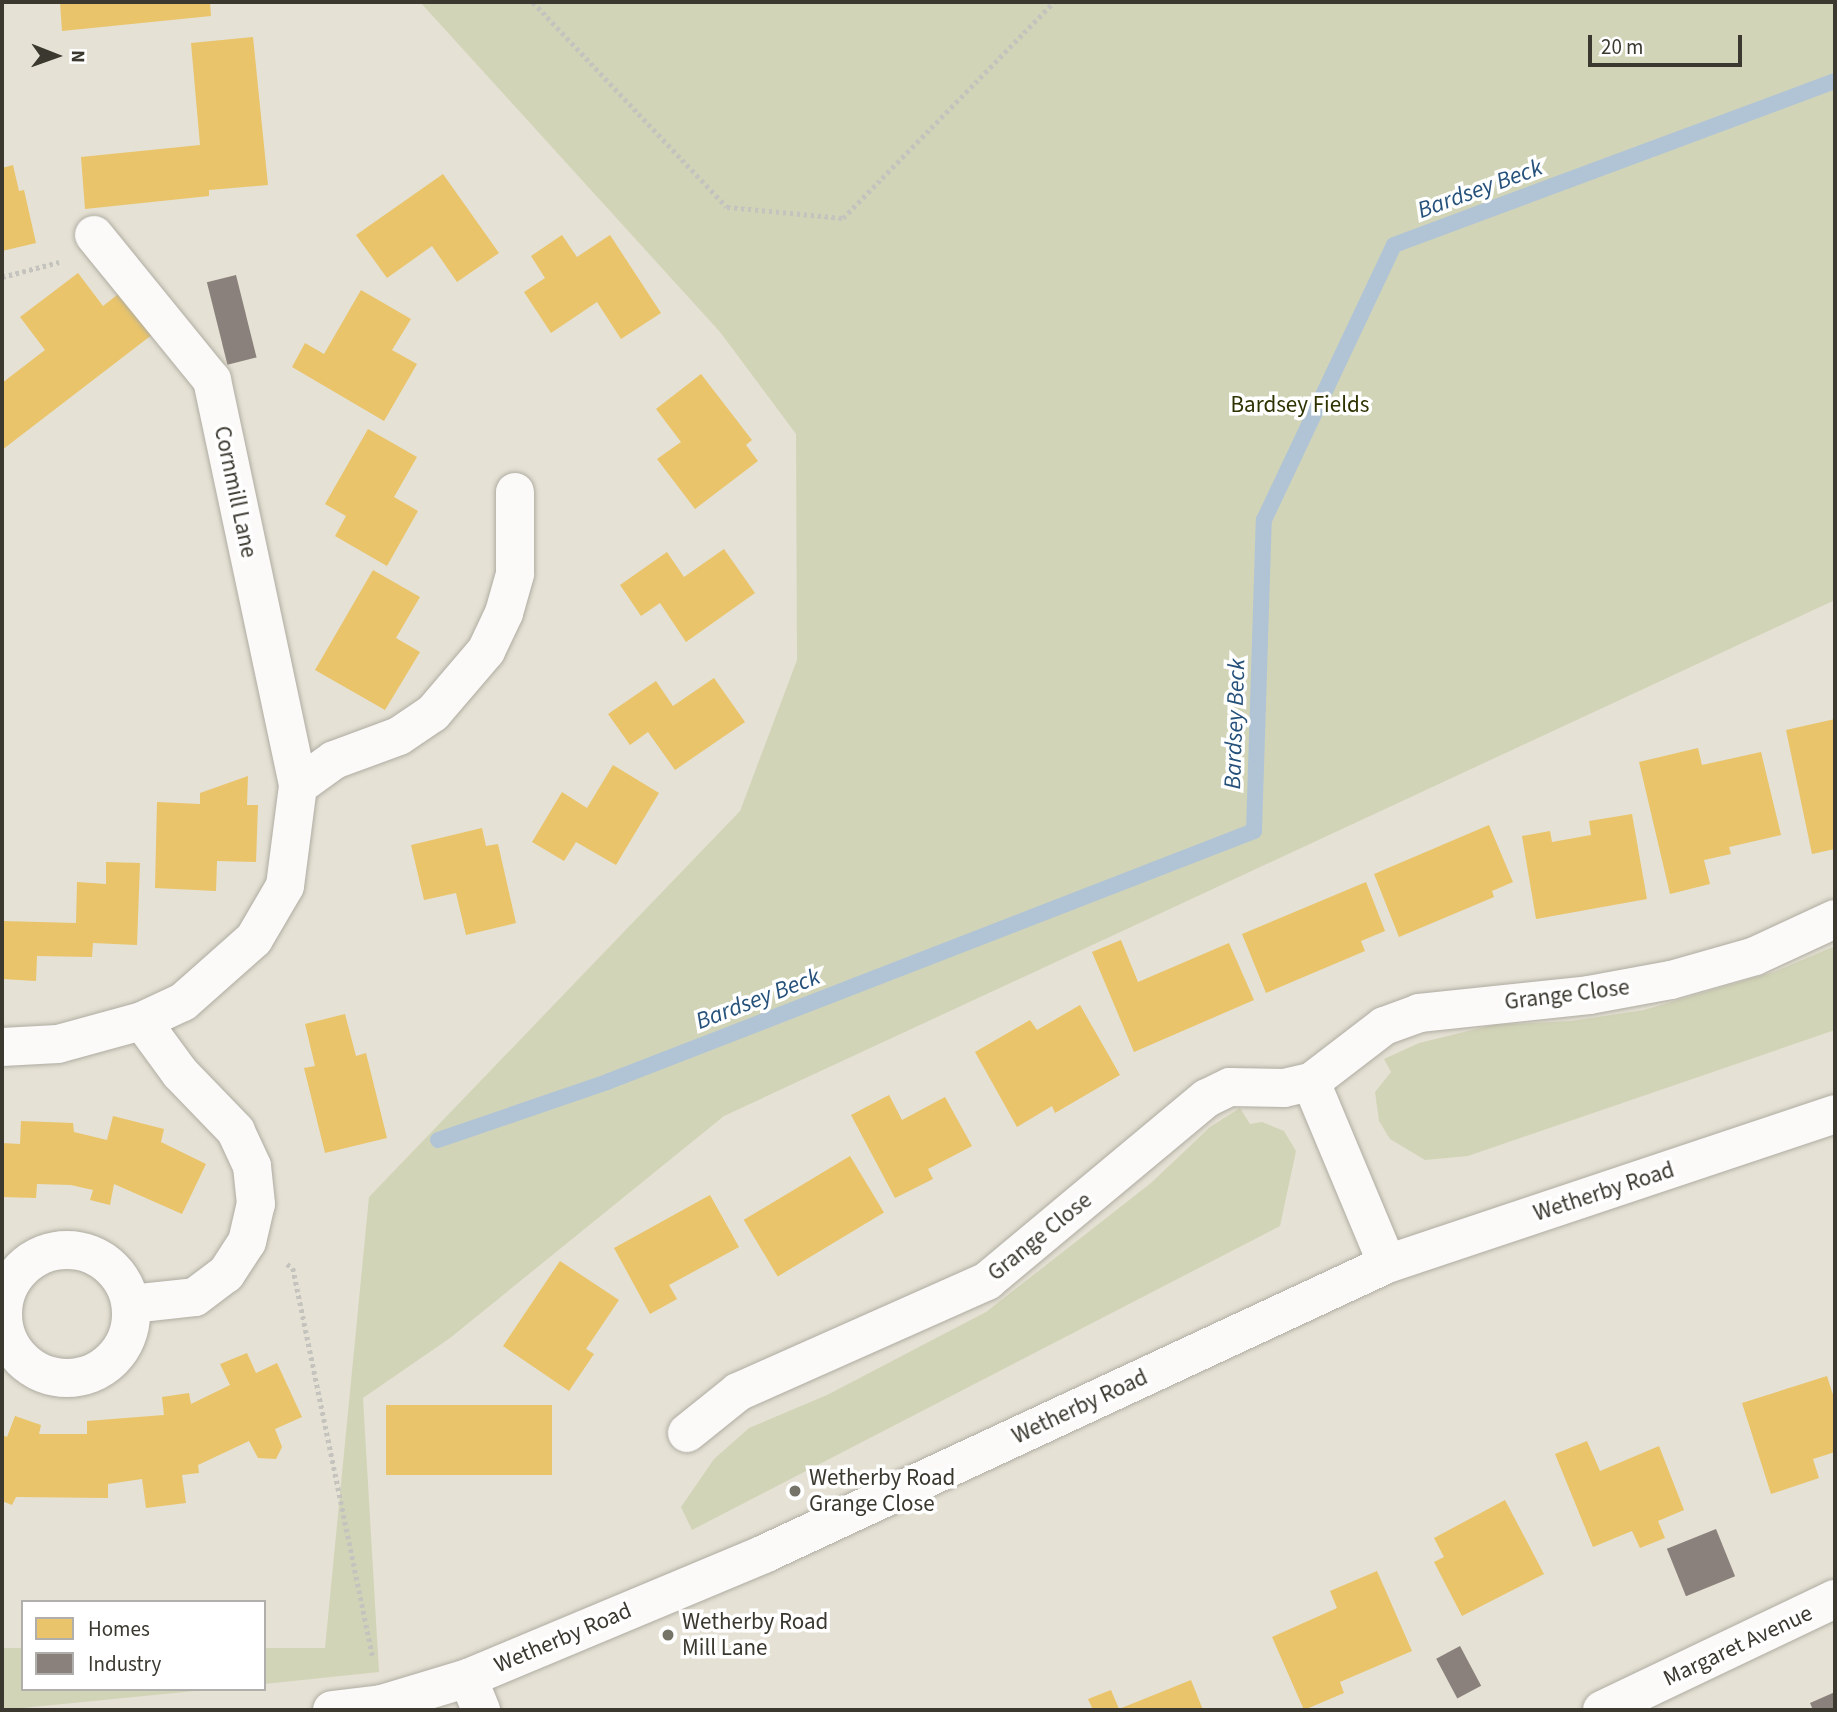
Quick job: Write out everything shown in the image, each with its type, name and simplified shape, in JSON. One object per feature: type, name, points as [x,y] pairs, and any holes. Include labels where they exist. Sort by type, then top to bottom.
[{"type":"street","name":"Cornmill Lane","points":[[2,1047],[58,1044],[142,1021],[183,1002],[254,939],[285,886],[298,786],[212,380],[94,235]]},
{"type":"street","points":[[298,786],[334,760],[399,736],[433,713],[462,684],[486,651],[504,613],[515,574],[518,533],[514,492]]},
{"type":"street","name":"Grange Close","points":[[687,1433],[738,1392],[987,1281],[1207,1098],[1230,1087],[1284,1088],[1311,1082],[1384,1026],[1419,1013],[1589,995],[1671,980],[1755,956],[1835,919]]},
{"type":"street","points":[[131,1304],[195,1297],[226,1274],[247,1242],[256,1204],[252,1166],[241,1143],[142,1021]]},
{"type":"street","points":[[1311,1082],[1387,1264]]},
{"type":"street","name":"Wetherby Road","points":[[332,1710],[475,1694],[764,1554],[1387,1264],[1835,1115]]},
{"type":"street","name":"Margaret Avenue","points":[[1602,1710],[1835,1600]]},
{"type":"path","points":[[533,2],[727,207],[843,218],[1054,2]]},
{"type":"path","points":[[247,1242],[293,1268],[382,1704]]},
{"type":"green space","name":"Bardsey Fields","points":[[420,2],[1835,2],[1835,600],[724,1116],[450,1338],[363,1398],[379,1672],[266,1684],[266,1648],[325,1648],[369,1197],[740,811],[797,660],[796,434],[720,332]]},
{"type":"green space","points":[[1835,946],[1835,1030],[1468,1156],[1425,1160],[1390,1139],[1379,1121],[1375,1092],[1391,1072],[1384,1059],[1419,1043],[1493,1025],[1571,1021],[1644,1010],[1774,972]]},
{"type":"green space","points":[[1240,1108],[1250,1124],[1262,1122],[1284,1131],[1296,1151],[1280,1226],[692,1530],[681,1507],[714,1459],[749,1428],[827,1395],[986,1312],[1151,1183],[1210,1127]]},
{"type":"green space","points":[[2,1648],[21,1648],[21,1691],[195,1691],[2,1710]]},
{"type":"building: Homes","points":[[60,2],[210,2],[211,16],[62,31]]},
{"type":"building: Homes","points":[[253,37],[268,185],[209,190],[209,196],[85,209],[81,157],[200,145],[191,43]]},
{"type":"building: Homes","points":[[13,165],[19,191],[24,190],[36,243],[2,251],[2,168]]},
{"type":"building: Homes","points":[[443,174],[499,253],[457,282],[432,246],[387,278],[356,235]]},
{"type":"building: Homes","points":[[562,235],[577,257],[610,235],[661,313],[621,339],[597,302],[551,333],[524,292],[545,278],[531,256]]},
{"type":"building: Homes","points":[[78,273],[103,306],[121,292],[153,334],[2,450],[2,383],[45,350],[20,317]]},
{"type":"building: Homes","points":[[361,290],[411,319],[392,350],[417,364],[384,421],[292,367],[305,343],[324,354]]},
{"type":"building: Homes","points":[[701,374],[752,440],[746,445],[758,461],[695,509],[657,459],[681,442],[656,409]]},
{"type":"building: Homes","points":[[368,429],[417,457],[394,497],[418,511],[387,566],[335,536],[346,516],[325,504]]},
{"type":"building: Homes","points":[[724,549],[755,593],[686,642],[660,603],[641,616],[620,585],[667,552],[684,577]]},
{"type":"building: Homes","points":[[373,570],[420,597],[396,638],[420,652],[385,710],[315,670]]},
{"type":"building: Homes","points":[[714,678],[745,722],[675,770],[648,732],[630,745],[608,714],[656,681],[673,706]]},
{"type":"building: Homes","points":[[1835,719],[1835,849],[1812,854],[1786,730]]},
{"type":"building: Homes","points":[[1698,748],[1702,765],[1761,752],[1781,835],[1729,847],[1731,854],[1704,860],[1710,884],[1670,894],[1639,762]]},
{"type":"building: Homes","points":[[613,765],[659,793],[616,865],[576,842],[564,861],[532,842],[562,792],[587,808]]},
{"type":"building: Homes","points":[[248,776],[247,805],[258,805],[256,862],[217,861],[216,891],[155,888],[157,802],[200,804],[200,793]]},
{"type":"building: Homes","points":[[1632,814],[1647,899],[1536,919],[1522,836],[1550,831],[1552,842],[1591,835],[1589,821]]},
{"type":"building: Homes","points":[[1489,825],[1513,882],[1492,891],[1494,897],[1399,937],[1374,874]]},
{"type":"building: Homes","points":[[482,828],[486,846],[498,844],[516,923],[466,935],[456,893],[424,900],[411,845]]},
{"type":"building: Homes","points":[[106,862],[140,863],[137,945],[93,943],[92,957],[37,956],[36,981],[2,979],[2,921],[76,923],[77,882],[106,884]]},
{"type":"building: Homes","points":[[1366,882],[1385,931],[1361,941],[1365,951],[1266,993],[1242,934]]},
{"type":"building: Homes","points":[[1121,940],[1138,982],[1229,943],[1254,1000],[1134,1052],[1092,952]]},
{"type":"building: Homes","points":[[1080,1005],[1120,1075],[1055,1113],[1052,1106],[1017,1127],[975,1052],[1030,1020],[1037,1030]]},
{"type":"building: Homes","points":[[345,1014],[356,1056],[366,1053],[387,1138],[325,1153],[304,1068],[315,1066],[305,1024]]},
{"type":"building: Homes","points":[[889,1095],[902,1120],[945,1097],[972,1146],[928,1169],[933,1179],[895,1198],[851,1115]]},
{"type":"building: Homes","points":[[113,1116],[164,1129],[161,1142],[206,1164],[182,1214],[114,1184],[110,1205],[90,1200],[93,1190],[71,1185],[37,1184],[36,1198],[2,1197],[2,1143],[20,1144],[21,1121],[73,1123],[74,1132],[107,1140]]},
{"type":"building: Homes","points":[[850,1156],[884,1213],[778,1276],[744,1220]]},
{"type":"building: Homes","points":[[710,1195],[739,1247],[669,1285],[677,1299],[650,1314],[614,1248]]},
{"type":"building: Homes","points":[[560,1261],[619,1300],[586,1349],[594,1354],[569,1391],[503,1346]]},
{"type":"building: Homes","points":[[247,1353],[256,1373],[277,1363],[302,1417],[275,1429],[282,1447],[276,1459],[258,1458],[249,1441],[198,1465],[199,1473],[182,1475],[186,1503],[146,1508],[142,1479],[108,1484],[108,1498],[16,1497],[12,1505],[2,1501],[2,1435],[7,1437],[15,1416],[41,1425],[39,1434],[87,1434],[87,1421],[164,1415],[162,1397],[189,1393],[191,1404],[230,1385],[220,1364]]},
{"type":"building: Homes","points":[[1827,1376],[1835,1401],[1835,1452],[1813,1459],[1819,1478],[1771,1494],[1742,1403]]},
{"type":"building: Homes","points":[[386,1405],[552,1405],[552,1475],[386,1475]]},
{"type":"building: Homes","points":[[1587,1441],[1600,1471],[1659,1446],[1684,1510],[1658,1521],[1665,1538],[1640,1548],[1632,1531],[1593,1547],[1555,1454]]},
{"type":"building: Homes","points":[[1505,1500],[1544,1574],[1462,1616],[1434,1562],[1444,1557],[1434,1538]]},
{"type":"building: Homes","points":[[1377,1571],[1412,1651],[1340,1682],[1344,1693],[1304,1710],[1272,1637],[1337,1608],[1330,1591]]},
{"type":"building: Homes","points":[[1191,1680],[1203,1710],[1093,1710],[1088,1699],[1111,1690],[1119,1709]]},
{"type":"building: Industry","points":[[236,275],[257,357],[227,365],[207,282]]},
{"type":"building: Industry","points":[[1716,1529],[1735,1576],[1686,1596],[1667,1549]]},
{"type":"building: Industry","points":[[1460,1646],[1481,1686],[1457,1698],[1436,1659]]},
{"type":"building: Industry","points":[[1835,1692],[1835,1710],[1813,1710],[1810,1703]]},
{"type":"waterway","name":"Bardsey Beck","points":[[438,1140],[607,1082],[1254,831],[1264,520],[1394,245],[1835,81]]},
{"type":"place","name":"Wetherby Road Grange Close","points":[[795,1491]]},
{"type":"place","name":"Wetherby Road Mill Lane","points":[[668,1635]]}]
